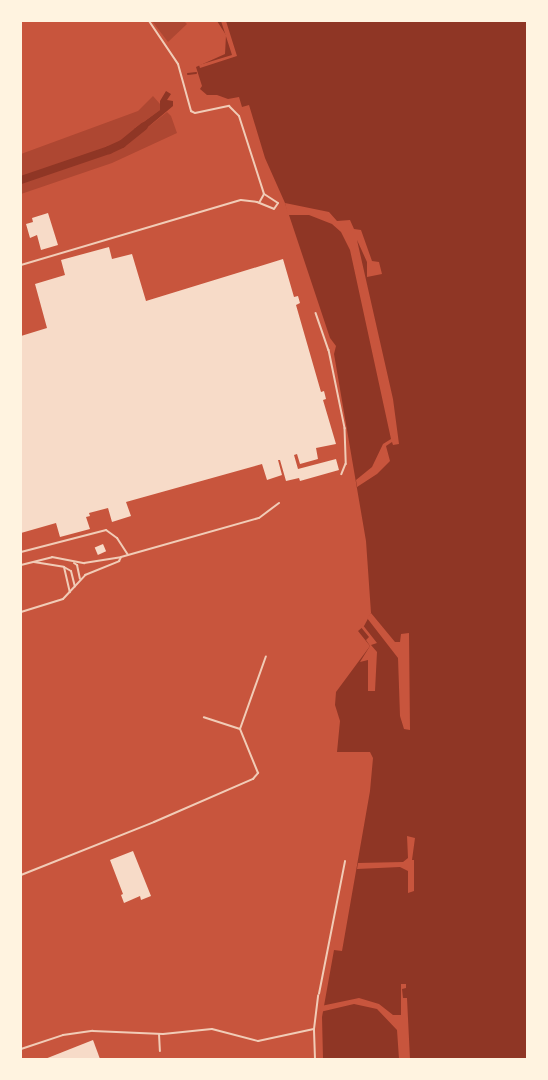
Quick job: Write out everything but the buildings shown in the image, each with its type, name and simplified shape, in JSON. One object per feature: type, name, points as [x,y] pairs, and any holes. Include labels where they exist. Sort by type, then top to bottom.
[{"type":"street","points":[[21,265],[241,200],[259,202],[274,209],[278,203],[264,194],[239,116],[229,106],[195,113],[191,111],[178,64],[148,21]]},
{"type":"street","points":[[259,202],[264,194]]},
{"type":"street","points":[[21,565],[45,558],[84,563],[121,557],[260,518],[279,503]]},
{"type":"street","points":[[21,552],[106,531],[117,538],[128,555]]},
{"type":"street","points":[[21,612],[59,601],[89,571],[119,561],[121,557]]},
{"type":"street","points":[[31,562],[64,567],[71,571],[75,586]]},
{"type":"street","points":[[73,562],[77,565],[80,579]]},
{"type":"street","points":[[64,567],[70,592]]},
{"type":"street","points":[[21,875],[154,822],[253,779],[258,773],[240,729],[266,656]]},
{"type":"street","points":[[204,717],[240,729]]},
{"type":"street","points":[[315,1059],[314,1029],[318,995]]},
{"type":"street","points":[[21,1048],[63,1035],[93,1031],[159,1034],[212,1029],[258,1041],[314,1029]]},
{"type":"street","points":[[159,1034],[160,1051]]},
{"type":"lane","points":[[316,313],[329,350],[345,428],[346,464],[342,474]]},
{"type":"lane","points":[[318,995],[345,862]]},
{"type":"shaded area","points":[[152,21],[184,21],[187,24],[168,42]]},
{"type":"shaded area","points":[[217,21],[527,21],[527,1059],[323,1059],[322,1017],[334,950],[342,951],[370,791],[373,758],[370,752],[337,752],[340,721],[335,705],[336,692],[370,646],[358,631],[364,626],[371,613],[366,541],[334,354],[336,346],[330,338],[285,203],[265,158],[249,105],[242,107],[239,97],[228,99],[217,95],[207,95],[200,89],[202,86],[196,67],[225,54],[226,35]]},
{"type":"shaded area","points":[[166,91],[171,94],[167,100],[173,101],[173,106],[142,132],[134,129],[160,110],[160,101]]},
{"type":"shaded area","points":[[153,96],[160,104],[160,110],[135,128],[142,132],[167,112],[171,116],[177,133],[112,163],[21,194],[21,154],[138,111]]},
{"type":"pier","points":[[221,21],[226,21],[237,56],[200,68],[199,65],[232,55]]},
{"type":"pier","points":[[285,203],[329,212],[337,221],[350,220],[354,229],[361,230],[372,261],[379,262],[382,274],[367,277],[367,262],[357,240],[393,399],[399,444],[393,445],[392,442],[386,446],[390,461],[377,474],[357,487],[356,480],[372,467],[383,444],[391,439],[350,250],[341,232],[332,224],[309,215],[288,215]]},
{"type":"pier","points":[[371,613],[395,642],[400,642],[401,634],[409,633],[410,730],[404,729],[400,716],[398,658],[367,618]]},
{"type":"pier","points":[[362,624],[377,643],[371,645],[377,652],[375,691],[368,691],[368,660],[360,662],[370,646],[366,640],[369,637],[360,626]]},
{"type":"pier","points":[[407,836],[415,838],[412,860],[414,860],[414,891],[408,893],[408,871],[400,867],[357,869],[358,863],[403,862],[408,858]]},
{"type":"pier","points":[[401,984],[406,984],[406,988],[402,989],[403,998],[407,998],[410,1059],[399,1059],[397,1030],[377,1009],[354,1004],[320,1012],[321,1006],[359,998],[379,1004],[393,1015],[401,1015]]},
{"type":"waterway","points":[[188,74],[196,73]]},
{"type":"waterway","points":[[21,180],[109,150],[122,144],[144,126]]}]
